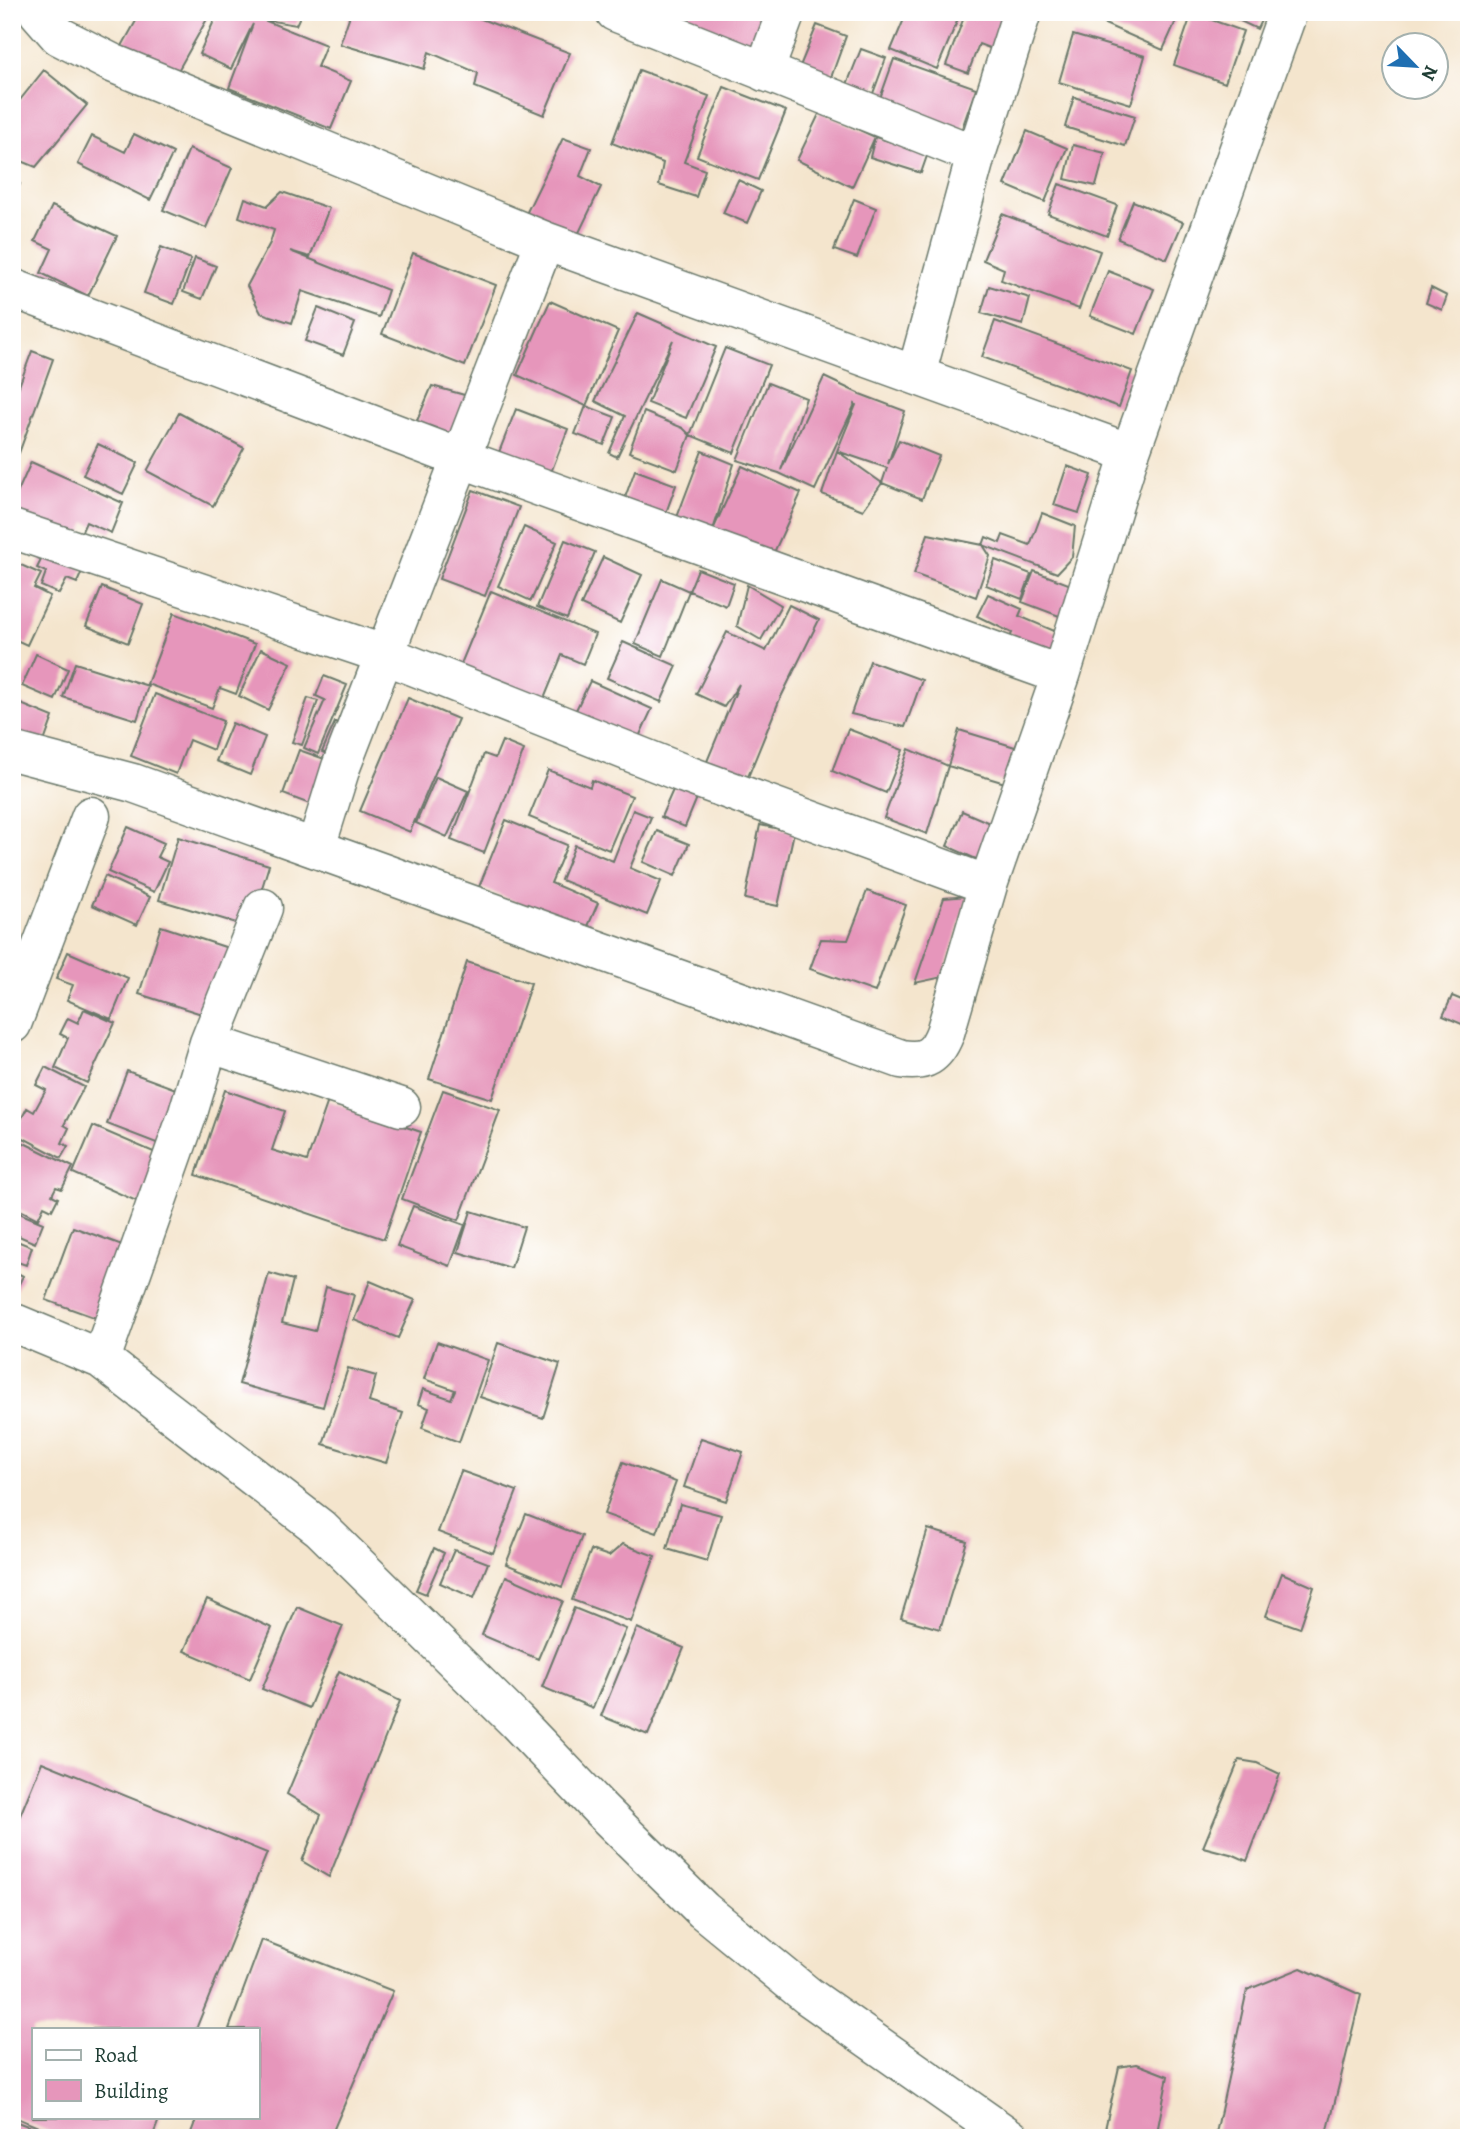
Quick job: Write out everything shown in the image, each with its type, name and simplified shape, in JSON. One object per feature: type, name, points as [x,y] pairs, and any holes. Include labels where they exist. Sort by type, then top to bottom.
[{"type":"street","points":[[38,12],[59,36],[112,63],[545,241],[1130,453]]},
{"type":"street","points":[[615,12],[976,155]]},
{"type":"street","points":[[764,72],[786,12]]},
{"type":"street","points":[[916,375],[976,155],[1022,12]]},
{"type":"street","points":[[12,751],[133,783],[901,1059],[915,1061],[926,1058],[940,1046],[988,885],[1062,675],[1130,453],[1288,12]]},
{"type":"street","points":[[316,847],[341,767],[383,654],[545,241]]},
{"type":"street","points":[[12,288],[460,458],[1062,675]]},
{"type":"street","points":[[12,529],[383,654],[685,774],[988,885]]},
{"type":"street","points":[[12,1024],[91,816]]},
{"type":"street","points":[[101,1359],[188,1113],[209,1043],[263,908]]},
{"type":"street","points":[[209,1043],[401,1107]]},
{"type":"street","points":[[12,1322],[101,1359],[320,1528],[703,1910],[808,1996],[1010,2138]]},
{"type":"building","points":[[141,12],[211,12],[170,85],[117,55]]},
{"type":"building","points":[[218,12],[244,12],[326,45],[317,67],[351,81],[331,129],[229,88],[253,24],[231,69],[199,54]]},
{"type":"building","points":[[248,12],[302,12],[296,25],[255,18]]},
{"type":"building","points":[[351,12],[463,12],[570,53],[544,115],[475,87],[478,73],[429,52],[424,69],[340,44]]},
{"type":"building","points":[[653,12],[687,12],[683,22],[689,12],[762,12],[778,20],[760,56]]},
{"type":"building","points":[[907,12],[961,12],[937,69],[891,50]]},
{"type":"building","points":[[966,12],[999,12],[1010,16],[997,51],[979,44],[968,73],[946,65]]},
{"type":"building","points":[[1102,12],[1180,12],[1163,50],[1098,21]]},
{"type":"building","points":[[1221,12],[1265,12],[1257,29]]},
{"type":"building","points":[[1192,13],[1243,31],[1225,83],[1174,65]]},
{"type":"building","points":[[817,25],[846,36],[829,83],[798,71]]},
{"type":"building","points":[[1073,35],[1145,56],[1131,104],[1059,82]]},
{"type":"building","points":[[861,49],[886,58],[872,96],[846,87]]},
{"type":"building","points":[[894,59],[976,88],[960,134],[878,104]]},
{"type":"building","points":[[44,70],[87,105],[36,167],[12,157],[12,110]]},
{"type":"building","points":[[639,70],[709,96],[684,162],[705,170],[696,197],[659,185],[663,163],[612,143]]},
{"type":"building","points":[[724,87],[786,111],[758,180],[697,156]]},
{"type":"building","points":[[1074,97],[1135,116],[1125,146],[1065,127]]},
{"type":"building","points":[[820,112],[875,137],[852,187],[797,160]]},
{"type":"building","points":[[1027,131],[1067,148],[1045,202],[1005,185]]},
{"type":"building","points":[[134,134],[173,153],[150,200],[78,164],[92,136],[125,152]]},
{"type":"building","points":[[875,137],[928,153],[921,173],[870,157]]},
{"type":"building","points":[[563,138],[591,148],[580,176],[601,187],[574,243],[524,218]]},
{"type":"building","points":[[1073,145],[1105,153],[1096,186],[1065,179]]},
{"type":"building","points":[[189,149],[232,168],[206,228],[163,210]]},
{"type":"building","points":[[12,180],[20,184],[12,204]]},
{"type":"building","points":[[738,180],[761,191],[747,223],[723,213]]},
{"type":"building","points":[[1059,184],[1117,205],[1107,236],[1048,214]]},
{"type":"building","points":[[282,192],[329,208],[310,257],[290,251],[388,290],[379,317],[302,291],[292,323],[261,313],[247,286],[274,230],[239,217],[245,198],[267,206]]},
{"type":"building","points":[[854,199],[876,208],[857,258],[834,250]]},
{"type":"building","points":[[1133,201],[1183,222],[1167,259],[1118,239]]},
{"type":"building","points":[[52,206],[117,236],[88,296],[41,273],[52,249],[35,241]]},
{"type":"building","points":[[1002,214],[1100,251],[1079,309],[1001,280],[1004,269],[983,260]]},
{"type":"building","points":[[161,247],[191,259],[174,304],[144,293]]},
{"type":"building","points":[[413,253],[496,285],[465,366],[382,334]]},
{"type":"building","points":[[195,258],[216,266],[202,299],[183,292]]},
{"type":"building","points":[[1108,271],[1154,289],[1136,334],[1090,316]]},
{"type":"building","points":[[989,286],[1030,298],[1023,325],[981,313]]},
{"type":"building","points":[[1431,288],[1447,296],[1442,310],[1426,303]]},
{"type":"building","points":[[550,301],[618,331],[586,406],[517,375]]},
{"type":"building","points":[[318,308],[355,323],[343,355],[305,341]]},
{"type":"building","points":[[638,313],[716,347],[686,418],[648,403],[673,340],[617,457],[609,453],[625,416],[595,401]]},
{"type":"building","points":[[995,321],[1132,371],[1119,407],[982,357]]},
{"type":"building","points":[[725,348],[769,365],[734,453],[690,435]]},
{"type":"building","points":[[32,351],[53,359],[19,453],[12,451],[12,405]]},
{"type":"building","points":[[824,377],[905,411],[888,464],[899,440],[939,456],[922,499],[882,483],[887,468],[837,451],[855,404],[815,490],[779,473],[737,460],[768,383],[806,398],[781,470]]},
{"type":"building","points":[[432,386],[468,396],[454,440],[416,423]]},
{"type":"building","points":[[586,406],[615,417],[604,445],[575,434]]},
{"type":"building","points":[[516,409],[568,429],[548,480],[496,460]]},
{"type":"building","points":[[644,412],[683,428],[690,435],[677,470],[629,452]]},
{"type":"building","points":[[179,413],[244,448],[213,506],[147,471]]},
{"type":"building","points":[[98,444],[138,463],[123,494],[83,475]]},
{"type":"building","points":[[702,451],[734,464],[713,530],[676,520]]},
{"type":"building","points":[[837,451],[882,483],[863,510],[822,494]]},
{"type":"building","points":[[31,462],[123,503],[111,533],[86,522],[75,547],[12,520],[12,505]]},
{"type":"building","points":[[742,466],[801,493],[772,557],[713,530]]},
{"type":"building","points":[[1067,466],[1092,475],[1079,513],[1054,505]]},
{"type":"building","points":[[635,470],[676,485],[663,521],[622,506]]},
{"type":"building","points":[[473,490],[519,507],[485,596],[439,579]]},
{"type":"building","points":[[1042,513],[1075,526],[1072,557],[1057,573],[983,545],[986,537],[1000,543],[1003,535],[1030,545]]},
{"type":"building","points":[[524,527],[557,542],[531,601],[498,586]]},
{"type":"building","points":[[928,534],[983,545],[990,556],[976,597],[914,574]]},
{"type":"building","points":[[565,540],[595,552],[567,619],[537,607]]},
{"type":"building","points":[[45,552],[83,569],[77,583],[67,579],[59,594],[41,586],[46,572],[37,568]]},
{"type":"building","points":[[603,557],[642,575],[620,623],[581,605]]},
{"type":"building","points":[[995,560],[1031,574],[1022,599],[986,585]]},
{"type":"building","points":[[12,561],[41,574],[34,588],[50,596],[27,645],[12,638]]},
{"type":"building","points":[[698,569],[734,583],[726,606],[689,591]]},
{"type":"building","points":[[1034,571],[1087,591],[1075,622],[1022,602]]},
{"type":"building","points":[[662,579],[689,591],[663,656],[635,644]]},
{"type":"building","points":[[747,585],[781,605],[761,640],[737,626]]},
{"type":"building","points":[[102,587],[143,604],[128,643],[86,626]]},
{"type":"building","points":[[491,591],[595,634],[583,664],[562,655],[539,711],[456,676]]},
{"type":"building","points":[[988,594],[1022,609],[1019,616],[1071,638],[1060,664],[1008,642],[1012,633],[977,616]]},
{"type":"building","points":[[789,605],[819,620],[779,701],[741,794],[701,776],[739,684],[724,707],[696,694],[727,632],[766,651]]},
{"type":"building","points":[[174,613],[255,644],[236,694],[220,688],[212,708],[147,684]]},
{"type":"building","points":[[623,642],[677,666],[661,702],[607,678]]},
{"type":"building","points":[[261,649],[291,663],[268,710],[239,696]]},
{"type":"building","points":[[36,654],[68,669],[55,700],[22,686]]},
{"type":"building","points":[[870,661],[922,680],[905,727],[851,714]]},
{"type":"building","points":[[75,663],[148,686],[137,720],[63,697]]},
{"type":"building","points":[[324,676],[347,685],[318,754],[304,748],[325,700],[316,696]]},
{"type":"building","points":[[590,681],[652,709],[632,752],[575,712]]},
{"type":"building","points":[[155,694],[223,721],[213,750],[189,740],[176,774],[131,756]]},
{"type":"building","points":[[308,698],[318,701],[302,745],[292,742]]},
{"type":"building","points":[[408,698],[458,719],[410,832],[360,811]]},
{"type":"building","points":[[16,702],[53,717],[41,750],[12,739],[12,711]]},
{"type":"building","points":[[335,722],[353,730],[340,760],[322,752]]},
{"type":"building","points":[[232,723],[265,737],[250,775],[216,761]]},
{"type":"building","points":[[848,729],[903,750],[886,793],[832,771]]},
{"type":"building","points":[[959,730],[1015,747],[1005,783],[948,766]]},
{"type":"building","points":[[502,741],[524,750],[484,853],[451,840],[484,754],[495,758]]},
{"type":"building","points":[[909,749],[948,766],[927,834],[884,818]]},
{"type":"building","points":[[299,750],[336,763],[320,808],[283,794]]},
{"type":"building","points":[[548,770],[590,787],[592,780],[632,796],[609,850],[529,817]]},
{"type":"building","points":[[436,777],[468,791],[447,837],[416,823]]},
{"type":"building","points":[[676,783],[699,793],[685,827],[661,817]]},
{"type":"building","points":[[633,810],[651,817],[630,868],[661,881],[647,915],[561,880],[575,845],[613,861]]},
{"type":"building","points":[[962,811],[999,827],[985,863],[947,846]]},
{"type":"building","points":[[506,820],[567,845],[551,883],[598,903],[586,931],[479,887]]},
{"type":"building","points":[[760,825],[794,832],[778,906],[745,899]]},
{"type":"building","points":[[128,827],[164,843],[157,857],[168,862],[154,892],[108,872]]},
{"type":"building","points":[[657,831],[689,844],[675,876],[643,862]]},
{"type":"building","points":[[178,837],[269,865],[250,927],[159,900]]},
{"type":"building","points":[[105,876],[150,897],[137,925],[92,905]]},
{"type":"building","points":[[867,891],[906,905],[875,992],[810,969],[821,939],[848,940]]},
{"type":"building","points":[[968,896],[943,977],[915,983],[944,898]]},
{"type":"building","points":[[161,926],[234,950],[211,1017],[139,994]]},
{"type":"building","points":[[68,952],[128,978],[111,1019],[67,1000],[73,985],[56,979]]},
{"type":"building","points":[[467,962],[531,983],[492,1099],[429,1079]]},
{"type":"building","points":[[1452,996],[1469,1003],[1469,1013],[1464,1025],[1443,1016]]},
{"type":"building","points":[[84,1009],[115,1023],[87,1083],[55,1068],[68,1038],[60,1034],[68,1018],[78,1023]]},
{"type":"building","points":[[45,1067],[84,1087],[64,1125],[69,1128],[62,1143],[68,1146],[61,1158],[14,1133],[27,1108],[34,1112],[46,1090],[36,1085]]},
{"type":"building","points":[[127,1071],[192,1095],[172,1149],[107,1124]]},
{"type":"building","points":[[225,1090],[285,1111],[272,1150],[307,1161],[328,1101],[421,1132],[384,1239],[196,1175]]},
{"type":"building","points":[[443,1090],[500,1110],[459,1220],[402,1199]]},
{"type":"building","points":[[93,1126],[163,1156],[143,1204],[73,1173]]},
{"type":"building","points":[[12,1137],[73,1167],[62,1189],[56,1187],[52,1195],[58,1198],[52,1210],[44,1206],[38,1219],[12,1206],[12,1156],[16,1147],[12,1145]]},
{"type":"building","points":[[413,1206],[465,1225],[450,1266],[397,1246]]},
{"type":"building","points":[[12,1210],[43,1223],[35,1243],[12,1233]]},
{"type":"building","points":[[471,1211],[524,1227],[511,1268],[458,1252]]},
{"type":"building","points":[[73,1227],[136,1250],[110,1323],[46,1300]]},
{"type":"building","points":[[12,1239],[32,1247],[26,1265],[12,1260]]},
{"type":"building","points":[[12,1270],[23,1276],[12,1298]]},
{"type":"building","points":[[269,1273],[293,1280],[282,1323],[315,1331],[326,1287],[354,1295],[323,1407],[239,1384]]},
{"type":"building","points":[[370,1281],[415,1300],[398,1338],[354,1320]]},
{"type":"building","points":[[437,1342],[488,1360],[459,1442],[422,1428],[429,1408],[418,1404],[423,1389],[451,1399],[455,1390],[424,1379]]},
{"type":"building","points":[[498,1343],[560,1364],[543,1418],[480,1397]]},
{"type":"building","points":[[348,1368],[376,1376],[369,1402],[403,1413],[386,1463],[323,1444]]},
{"type":"building","points":[[701,1438],[743,1452],[726,1501],[684,1487]]},
{"type":"building","points":[[623,1462],[676,1482],[657,1533],[604,1514]]},
{"type":"building","points":[[461,1471],[517,1491],[493,1553],[438,1532]]},
{"type":"building","points":[[680,1504],[721,1515],[707,1561],[667,1549]]},
{"type":"building","points":[[526,1514],[582,1536],[562,1587],[506,1564]]},
{"type":"building","points":[[928,1529],[967,1541],[940,1629],[901,1618]]},
{"type":"building","points":[[623,1544],[655,1556],[631,1622],[572,1600],[591,1550],[609,1556]]},
{"type":"building","points":[[434,1548],[444,1553],[426,1594],[416,1590]]},
{"type":"building","points":[[454,1550],[488,1563],[474,1598],[440,1583]]},
{"type":"building","points":[[1282,1573],[1314,1587],[1300,1628],[1266,1616]]},
{"type":"building","points":[[506,1576],[563,1601],[538,1659],[482,1635]]},
{"type":"building","points":[[207,1599],[272,1628],[250,1679],[184,1651]]},
{"type":"building","points":[[297,1607],[343,1626],[309,1708],[262,1689]]},
{"type":"building","points":[[574,1608],[626,1629],[593,1708],[542,1687]]},
{"type":"building","points":[[637,1628],[684,1648],[648,1735],[601,1716]]},
{"type":"building","points":[[339,1671],[400,1701],[329,1877],[302,1861],[321,1815],[287,1794]]},
{"type":"building","points":[[1239,1760],[1257,1763],[1280,1774],[1247,1861],[1203,1847]]},
{"type":"building","points":[[42,1762],[267,1853],[196,2028],[32,2028],[32,2118],[160,2118],[152,2138],[64,2138],[12,2116],[12,1835]]},
{"type":"building","points":[[262,1940],[393,1991],[330,2138],[189,2138],[197,2118],[259,2118],[259,2028],[229,2028]]},
{"type":"building","points":[[1301,1968],[1361,1995],[1326,2138],[1215,2138],[1247,1990]]},
{"type":"building","points":[[1137,2064],[1168,2076],[1156,2138],[1103,2138],[1119,2067]]},
{"type":"building","points":[[12,2120],[59,2138],[12,2138]]}]
